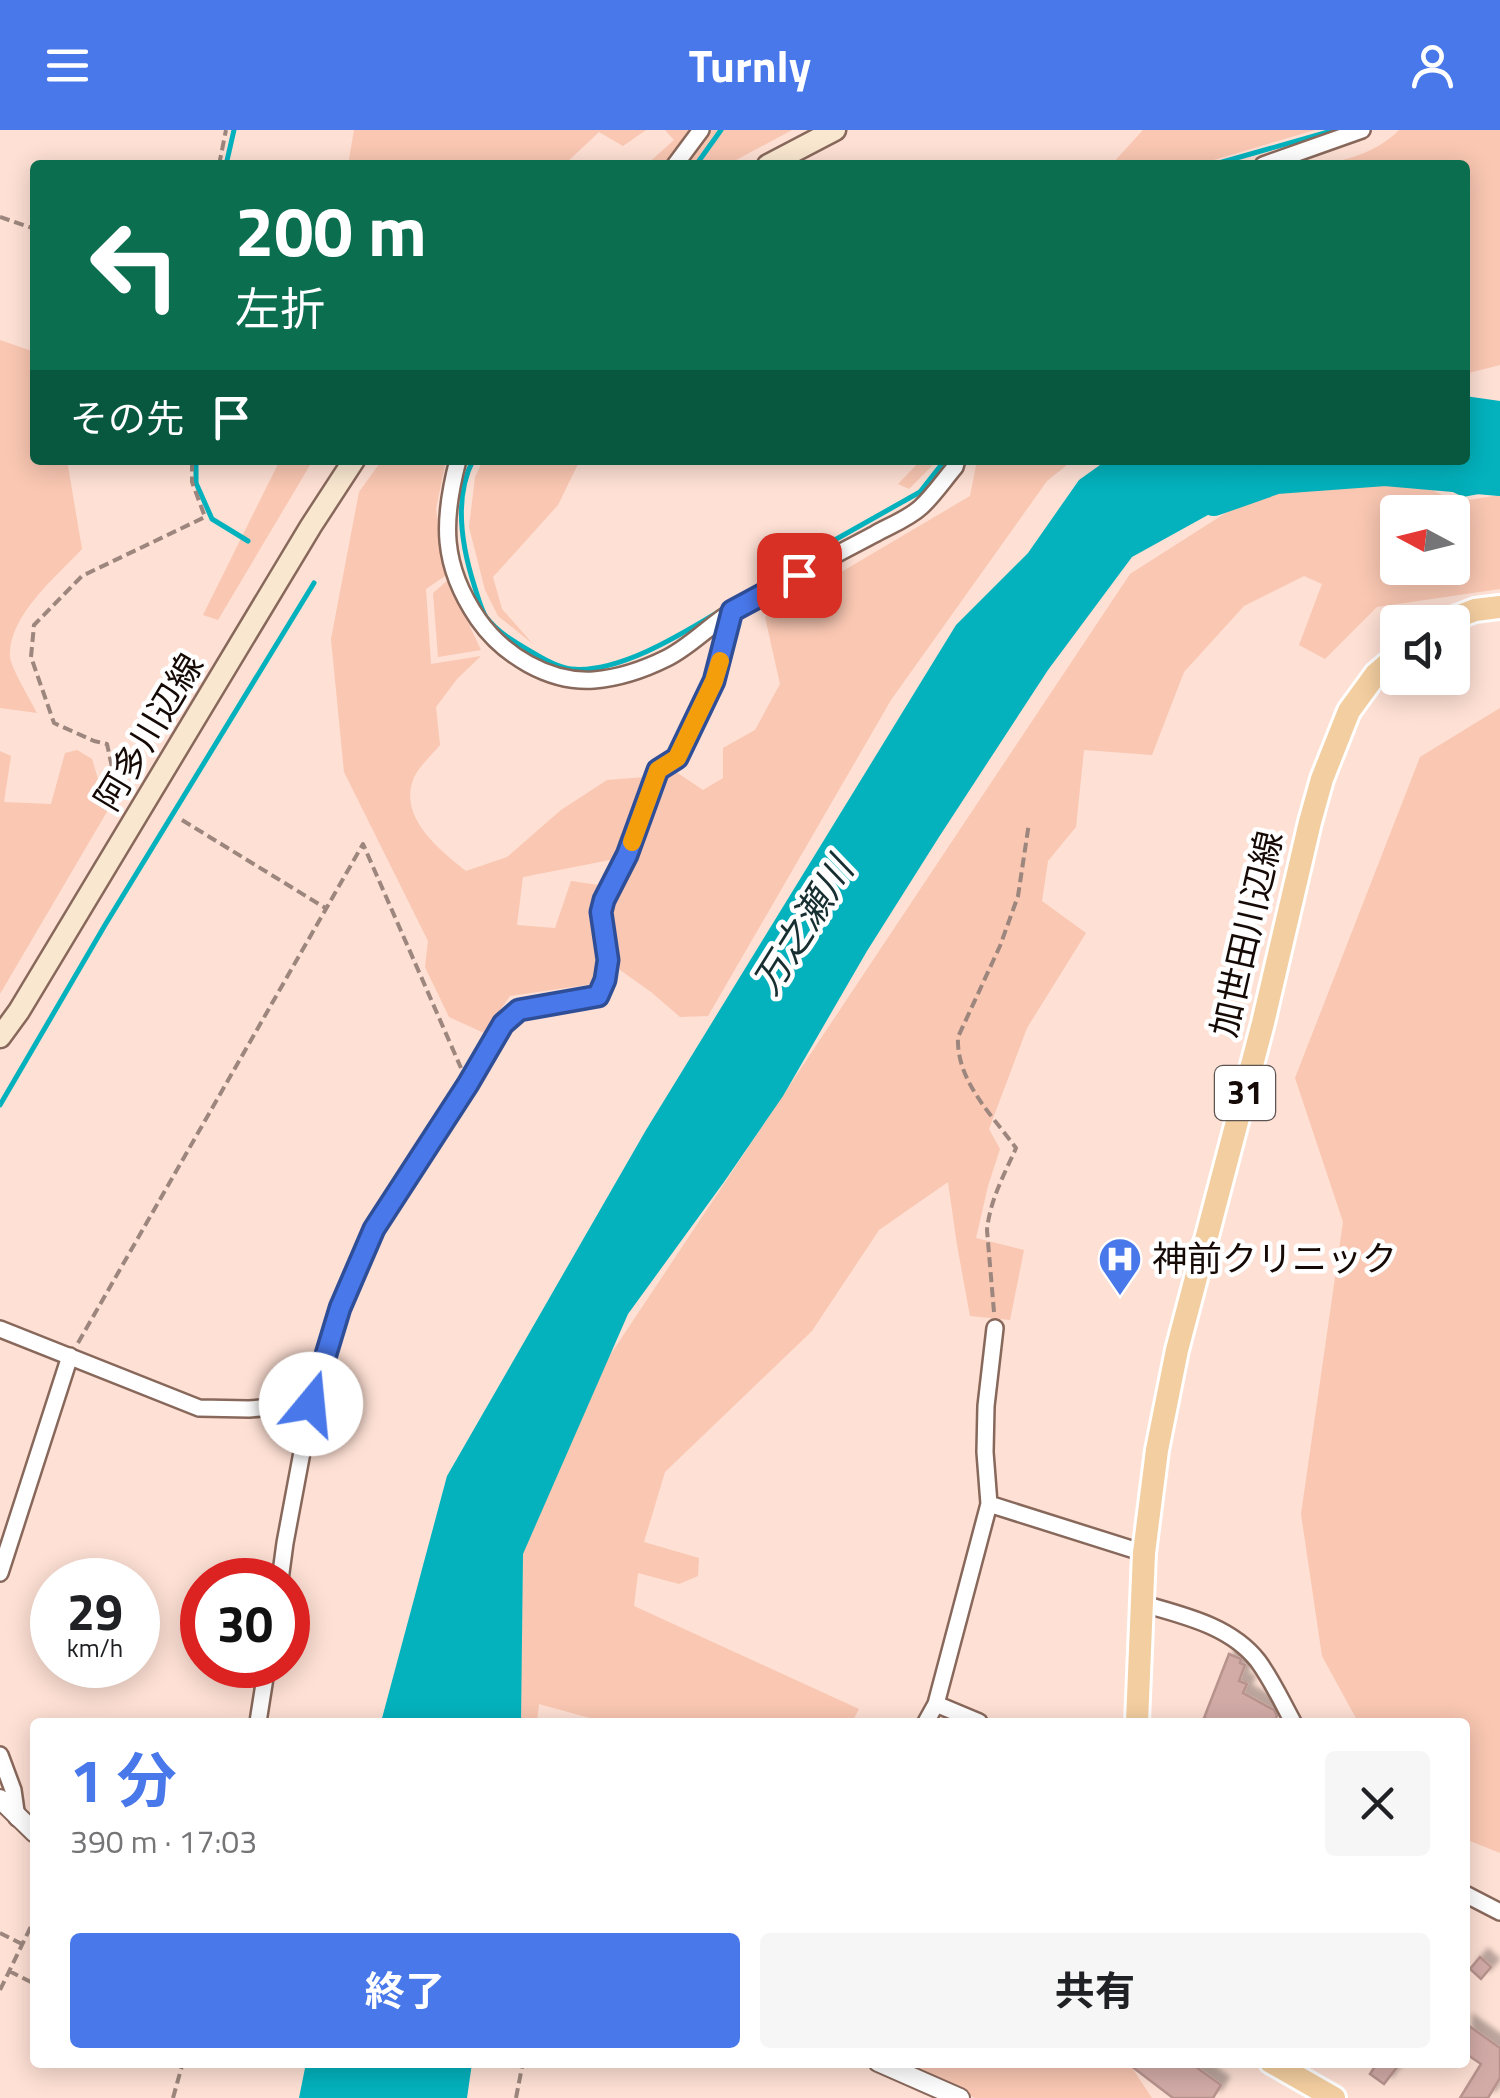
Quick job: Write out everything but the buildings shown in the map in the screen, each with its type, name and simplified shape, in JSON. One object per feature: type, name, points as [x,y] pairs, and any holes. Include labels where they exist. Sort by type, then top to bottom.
[{"type":"main road","points":[[778,160],[835,130]]},
{"type":"main road","name":"阿多川辺線","points":[[0,1037],[20,1011],[351,465]]},
{"type":"main road","points":[[1470,612],[1500,607]]},
{"type":"main road","name":"加世田川辺線","points":[[1137,1718],[1144,1552],[1157,1450],[1177,1350],[1322,779],[1349,710],[1380,670]]},
{"type":"main road","points":[[1282,2068],[1334,2098]]},
{"type":"street","points":[[679,160],[701,130]]},
{"type":"street","points":[[1278,160],[1362,130]]},
{"type":"street","points":[[457,465],[446,522],[449,554],[469,606],[498,642],[551,676],[594,680],[635,671],[669,657],[732,611],[919,509],[954,465]]},
{"type":"street","points":[[283,1558],[311,1404],[340,1308],[374,1229],[503,1024],[519,1010],[598,996],[608,960],[601,912],[604,900],[627,855],[658,770],[677,758],[714,681],[732,611]]},
{"type":"street","points":[[928,1718],[936,1704],[990,1504],[986,1422],[995,1328]]},
{"type":"street","points":[[0,1329],[199,1408],[311,1404]]},
{"type":"street","points":[[0,1573],[70,1356]]},
{"type":"street","points":[[990,1504],[1144,1552]]},
{"type":"street","points":[[1140,1603],[1200,1621],[1230,1637],[1256,1658],[1292,1718]]},
{"type":"street","points":[[259,1718],[263,1688]]},
{"type":"street","points":[[936,1704],[969,1718]]},
{"type":"street","points":[[0,1755],[13,1790],[17,1818]]},
{"type":"street","points":[[0,1799],[30,1830]]},
{"type":"street","points":[[1470,1897],[1500,1912]]},
{"type":"street","points":[[892,2068],[960,2098]]},
{"type":"path","points":[[220,160],[226,130]]},
{"type":"path","points":[[0,218],[30,227]]},
{"type":"path","points":[[115,780],[107,744],[54,724],[31,657],[34,625],[82,576],[205,517],[192,482],[192,465]]},
{"type":"path","points":[[182,820],[327,909]]},
{"type":"path","points":[[995,1328],[988,1218],[1016,1148],[966,1079],[957,1053],[958,1036],[1000,946],[1018,896],[1029,823]]},
{"type":"path","points":[[70,1356],[364,844],[468,1084]]},
{"type":"path","points":[[0,1990],[30,1928]]},
{"type":"path","points":[[0,1933],[22,1944]]},
{"type":"path","points":[[9,1972],[30,1982]]},
{"type":"path","points":[[173,2098],[181,2068]]},
{"type":"path","points":[[516,2098],[522,2068]]},
{"type":"shaded area","points":[[354,130],[646,130],[623,146],[599,132],[569,160],[349,160]]},
{"type":"shaded area","points":[[665,130],[792,130],[736,160],[652,160],[674,140]]},
{"type":"shaded area","points":[[1143,130],[1315,130],[1214,160],[1116,160]]},
{"type":"shaded area","points":[[1399,130],[1500,130],[1500,365],[1470,373],[1470,160],[1343,160],[1381,144]]},
{"type":"shaded area","points":[[0,340],[30,350],[30,465],[68,465],[82,549],[25,612],[11,642],[11,662],[37,713],[0,708]]},
{"type":"shaded area","points":[[278,465],[310,465],[218,620],[203,615]]},
{"type":"shaded area","points":[[378,465],[445,465],[436,509],[445,576],[426,589],[431,664],[481,656],[436,707],[440,745],[412,783],[412,810],[445,854],[466,871],[507,857],[561,810],[607,780],[645,777],[615,859],[523,877],[517,925],[555,928],[571,881],[599,885],[592,905],[600,964],[593,984],[510,996],[484,1033],[449,1017],[425,967],[428,941],[344,772],[331,639],[359,492]]},
{"type":"shaded area","points":[[481,465],[578,465],[558,505],[493,577],[502,609],[533,644],[498,616],[485,590],[469,527],[475,477]]},
{"type":"shaded area","points":[[916,465],[933,465],[909,489],[898,484]]},
{"type":"shaded area","points":[[976,465],[1067,465],[1047,481],[891,700],[708,1016],[680,1017],[620,970],[611,902],[665,780],[673,770],[703,790],[723,778],[723,748],[755,730],[780,684],[765,617],[970,496]]},
{"type":"shaded area","points":[[1301,465],[1384,465],[1442,495],[1380,495],[1380,585],[1470,585],[1470,500],[1500,495],[1500,589],[1380,605],[1325,659],[1299,645],[1322,584],[1304,576],[1244,606],[1184,672],[1152,755],[1084,750],[1076,827],[1048,861],[1042,901],[1086,933],[1027,1028],[989,1129],[1000,1149],[976,1238],[1024,1250],[1010,1320],[970,1316],[948,1182],[879,1230],[812,1331],[665,1472],[644,1542],[699,1558],[698,1576],[679,1584],[638,1573],[634,1606],[859,1709],[854,1718],[590,1718],[539,1704],[537,1718],[439,1718],[493,1531],[1130,574]]},
{"type":"shaded area","points":[[448,580],[481,650],[438,657],[433,593]]},
{"type":"shaded area","points":[[1500,708],[1500,1853],[1470,1841],[1470,1718],[1356,1718],[1322,1656],[1301,1514],[1343,1222],[1295,1078],[1420,757]]},
{"type":"shaded area","points":[[77,750],[92,759],[101,789],[115,798],[0,994],[0,751],[11,756],[4,802],[51,804],[65,753]]},
{"type":"shaded area","points":[[909,2068],[1132,2068],[1152,2098],[975,2098]]},
{"type":"water","points":[[1470,397],[1500,401],[1500,490],[1459,495],[1399,465],[1470,465]]},
{"type":"water","points":[[1100,465],[1287,465],[1226,505],[1132,557],[1048,670],[939,837],[783,1096],[628,1314],[523,1554],[521,1718],[382,1718],[447,1476],[646,1130],[956,625],[1028,553],[1079,480]]},
{"type":"water","points":[[305,2068],[471,2068],[467,2098],[299,2098]]},
{"type":"waterway","points":[[227,160],[234,130]]},
{"type":"waterway","points":[[700,160],[721,130]]},
{"type":"waterway","points":[[1230,160],[1335,130]]},
{"type":"waterway","points":[[196,465],[196,483],[212,519],[248,541]]},
{"type":"waterway","points":[[471,465],[461,507],[470,573],[486,617],[522,646],[562,667],[589,669],[629,659],[720,611]]},
{"type":"waterway","points":[[747,594],[920,492],[941,465]]},
{"type":"waterway","name":"万之瀬川","points":[[1214,500],[1276,478],[1385,470],[1500,480]]},
{"type":"waterway","points":[[0,1105],[314,583]]},
{"type":"slow traffic","points":[[632,842],[658,770],[677,758],[720,661]]},
{"type":"place","name":"神前クリニック","points":[[1120,1297]]},
{"type":"route","points":[[311,1404],[340,1308],[374,1229],[503,1024],[519,1010],[598,996],[608,960],[601,912],[604,900],[627,855],[658,770],[677,758],[714,681],[732,611],[799,575]]}]
